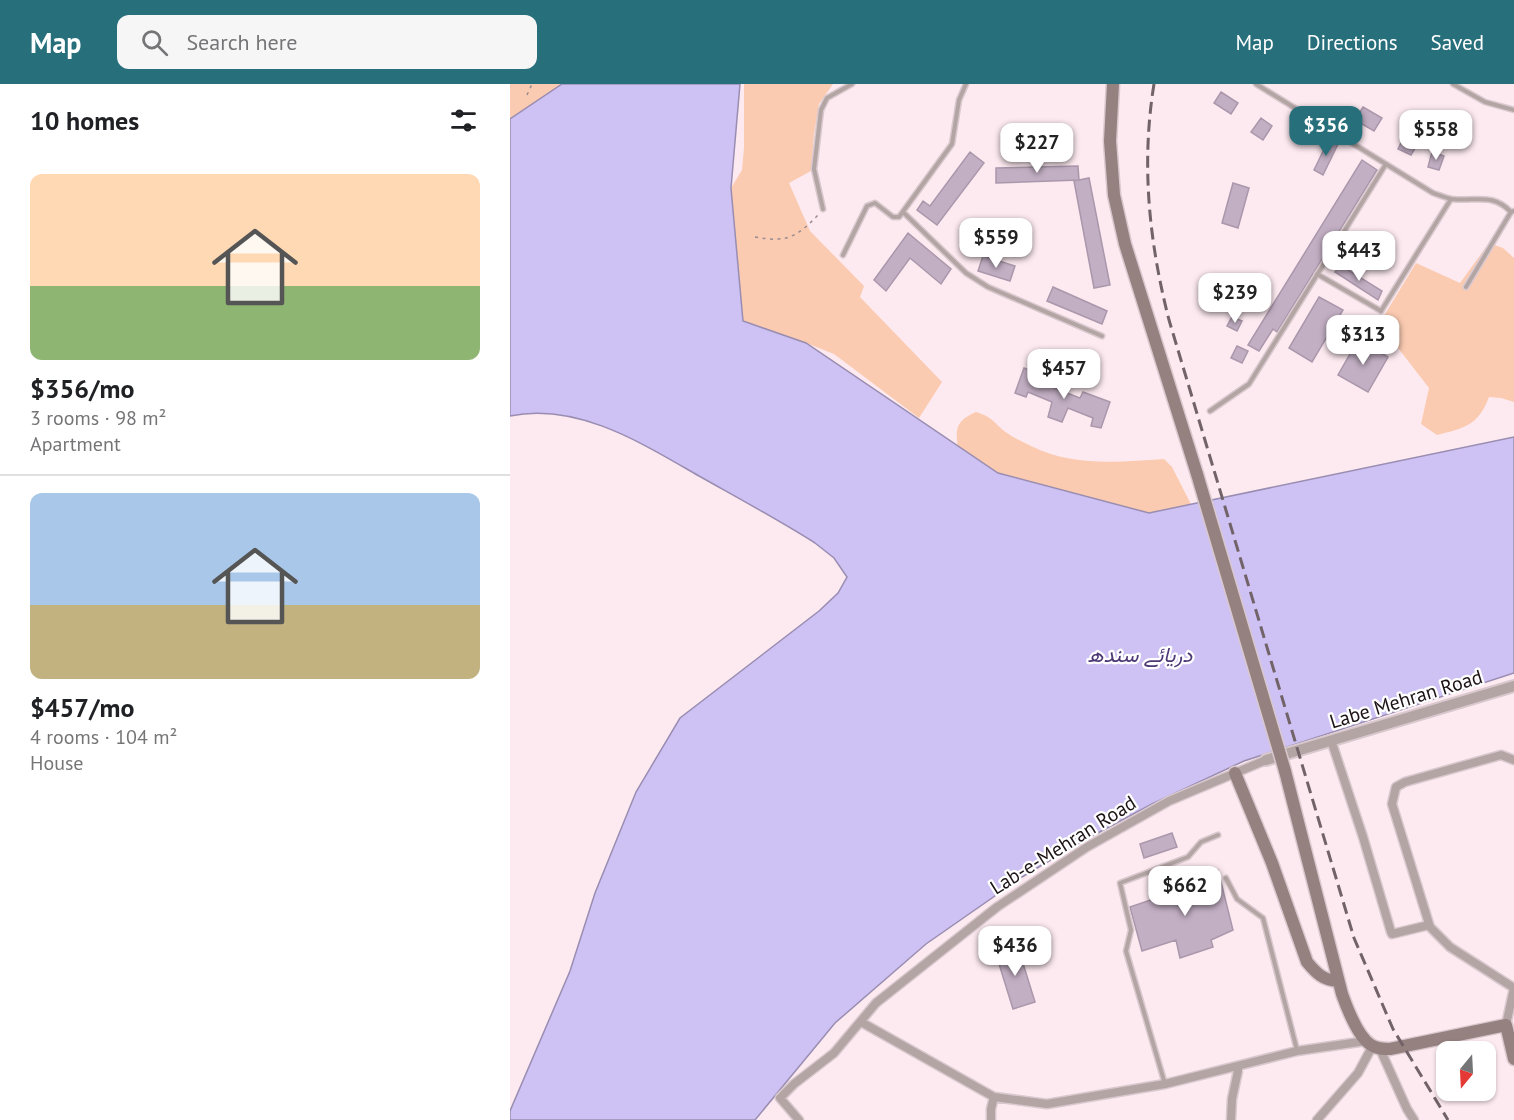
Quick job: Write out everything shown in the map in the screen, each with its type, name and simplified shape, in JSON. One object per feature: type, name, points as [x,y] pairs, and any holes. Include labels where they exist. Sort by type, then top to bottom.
[{"type":"main road","points":[[1113,84],[1110,141],[1114,195],[1125,244],[1197,474],[1285,771],[1338,981],[1350,1014],[1373,1046],[1390,1049],[1506,1025],[1514,1059]]},
{"type":"main road","points":[[1235,773],[1272,862],[1307,962],[1318,975],[1327,980],[1338,981]]},
{"type":"street","name":"Labe Mehran Road","points":[[1309,747],[1514,686]]},
{"type":"street","points":[[1331,740],[1392,934],[1429,925]]},
{"type":"street","name":"Lab-e-Mehran Road","points":[[799,1120],[780,1098],[834,1053],[876,1004],[932,957],[997,908],[1087,847],[1169,801],[1266,760],[1309,747]]},
{"type":"street","points":[[1506,1025],[1512,1007],[1514,988],[1450,947],[1438,938],[1429,925],[1392,804],[1396,787],[1405,782],[1502,755],[1514,760]]},
{"type":"street","points":[[861,1022],[994,1097],[1047,1104],[1165,1084],[1297,1051],[1373,1046]]},
{"type":"street","points":[[1317,1120],[1358,1074],[1373,1046]]},
{"type":"street","points":[[1373,1046],[1414,1120]]},
{"type":"street","points":[[1231,1120],[1232,1099],[1239,1066]]},
{"type":"street","points":[[991,1120],[994,1097]]},
{"type":"lane","points":[[824,209],[814,169],[820,110],[827,98],[852,84]]},
{"type":"lane","points":[[843,255],[867,206],[875,203],[893,217],[899,217],[952,144],[959,100],[966,84]]},
{"type":"lane","points":[[1256,84],[1433,193],[1451,199],[1477,198],[1494,201],[1512,211],[1466,287]]},
{"type":"lane","points":[[1453,84],[1485,102],[1514,110]]},
{"type":"lane","points":[[1210,411],[1249,384],[1386,164]]},
{"type":"lane","points":[[1317,274],[1382,311],[1451,199]]},
{"type":"lane","points":[[903,212],[966,273],[988,287],[1102,336]]},
{"type":"lane","points":[[1165,1084],[1126,951],[1131,930],[1120,884],[1188,857],[1201,842],[1218,835]]},
{"type":"lane","points":[[1226,878],[1237,900],[1263,918],[1297,1051]]},
{"type":"path","points":[[527,95],[532,84]]},
{"type":"path","points":[[755,237],[781,240],[797,234],[824,209]]},
{"type":"shaded area","points":[[510,84],[562,84],[510,119]]},
{"type":"shaded area","points":[[744,84],[833,84],[819,104],[811,171],[789,183],[810,231],[864,286],[860,297],[942,382],[919,418],[834,354],[806,343],[755,335],[743,321],[735,267],[731,188],[742,170]]},
{"type":"shaded area","points":[[1489,243],[1503,248],[1514,258],[1514,402],[1489,397],[1475,420],[1462,428],[1437,435],[1421,424],[1429,388],[1388,335],[1376,329],[1416,263],[1460,283]]},
{"type":"shaded area","points":[[976,412],[1019,440],[1047,453],[1063,457],[1096,462],[1164,459],[1172,467],[1198,518],[1055,504],[959,456],[957,429],[963,420]]},
{"type":"water","name":"دریائے سندھ","points":[[562,84],[740,84],[731,188],[743,321],[806,343],[998,473],[1149,513],[1514,437],[1514,673],[1244,761],[1152,804],[1081,842],[1022,877],[926,944],[835,1023],[755,1120],[510,1120],[510,1111],[570,971],[595,893],[636,792],[680,718],[819,611],[838,593],[847,577],[834,558],[815,543],[633,439],[585,420],[560,415],[535,413],[510,416],[510,119]]},
{"type":"building","points":[[1221,92],[1238,103],[1231,114],[1214,103]]},
{"type":"building","points":[[1363,107],[1382,118],[1374,131],[1355,120]]},
{"type":"building","points":[[1261,118],[1272,126],[1263,140],[1251,132]]},
{"type":"building","points":[[1406,133],[1420,140],[1411,155],[1398,149]]},
{"type":"building","points":[[1329,139],[1338,144],[1323,175],[1314,170]]},
{"type":"building","points":[[970,152],[984,163],[937,225],[917,210],[923,201],[930,206]]},
{"type":"building","points":[[1432,152],[1444,156],[1439,170],[1428,167]]},
{"type":"building","points":[[1362,160],[1377,170],[1277,332],[1273,329],[1259,351],[1248,345]]},
{"type":"building","points":[[1078,166],[1079,180],[996,183],[996,168]]},
{"type":"building","points":[[1089,178],[1110,285],[1094,288],[1074,181]]},
{"type":"building","points":[[1233,183],[1249,188],[1238,228],[1222,223]]},
{"type":"building","points":[[908,233],[951,269],[941,284],[910,258],[886,291],[874,280]]},
{"type":"building","points":[[983,256],[1015,266],[1010,281],[978,271]]},
{"type":"building","points":[[1340,265],[1382,291],[1378,300],[1335,272]]},
{"type":"building","points":[[1053,287],[1107,311],[1102,324],[1047,301]]},
{"type":"building","points":[[1319,297],[1343,310],[1312,362],[1289,348]]},
{"type":"building","points":[[1232,317],[1242,321],[1237,331],[1227,326]]},
{"type":"building","points":[[1358,340],[1388,357],[1368,392],[1338,375]]},
{"type":"building","points":[[1237,346],[1248,351],[1242,363],[1231,358]]},
{"type":"building","points":[[1024,368],[1036,373],[1033,380],[1080,398],[1083,392],[1110,402],[1101,428],[1091,426],[1093,418],[1068,408],[1062,422],[1048,417],[1052,402],[1028,392],[1026,397],[1015,393]]},
{"type":"building","points":[[1172,833],[1177,847],[1144,858],[1140,844]]},
{"type":"building","points":[[1218,870],[1233,930],[1211,940],[1213,947],[1180,958],[1176,940],[1142,951],[1130,907],[1198,884],[1195,877]]},
{"type":"building","points":[[1017,944],[1035,1002],[1013,1009],[995,951]]},
{"type":"railway","points":[[1154,84],[1148,144],[1149,203],[1156,261],[1169,320],[1354,938],[1393,1029],[1448,1120]]}]
